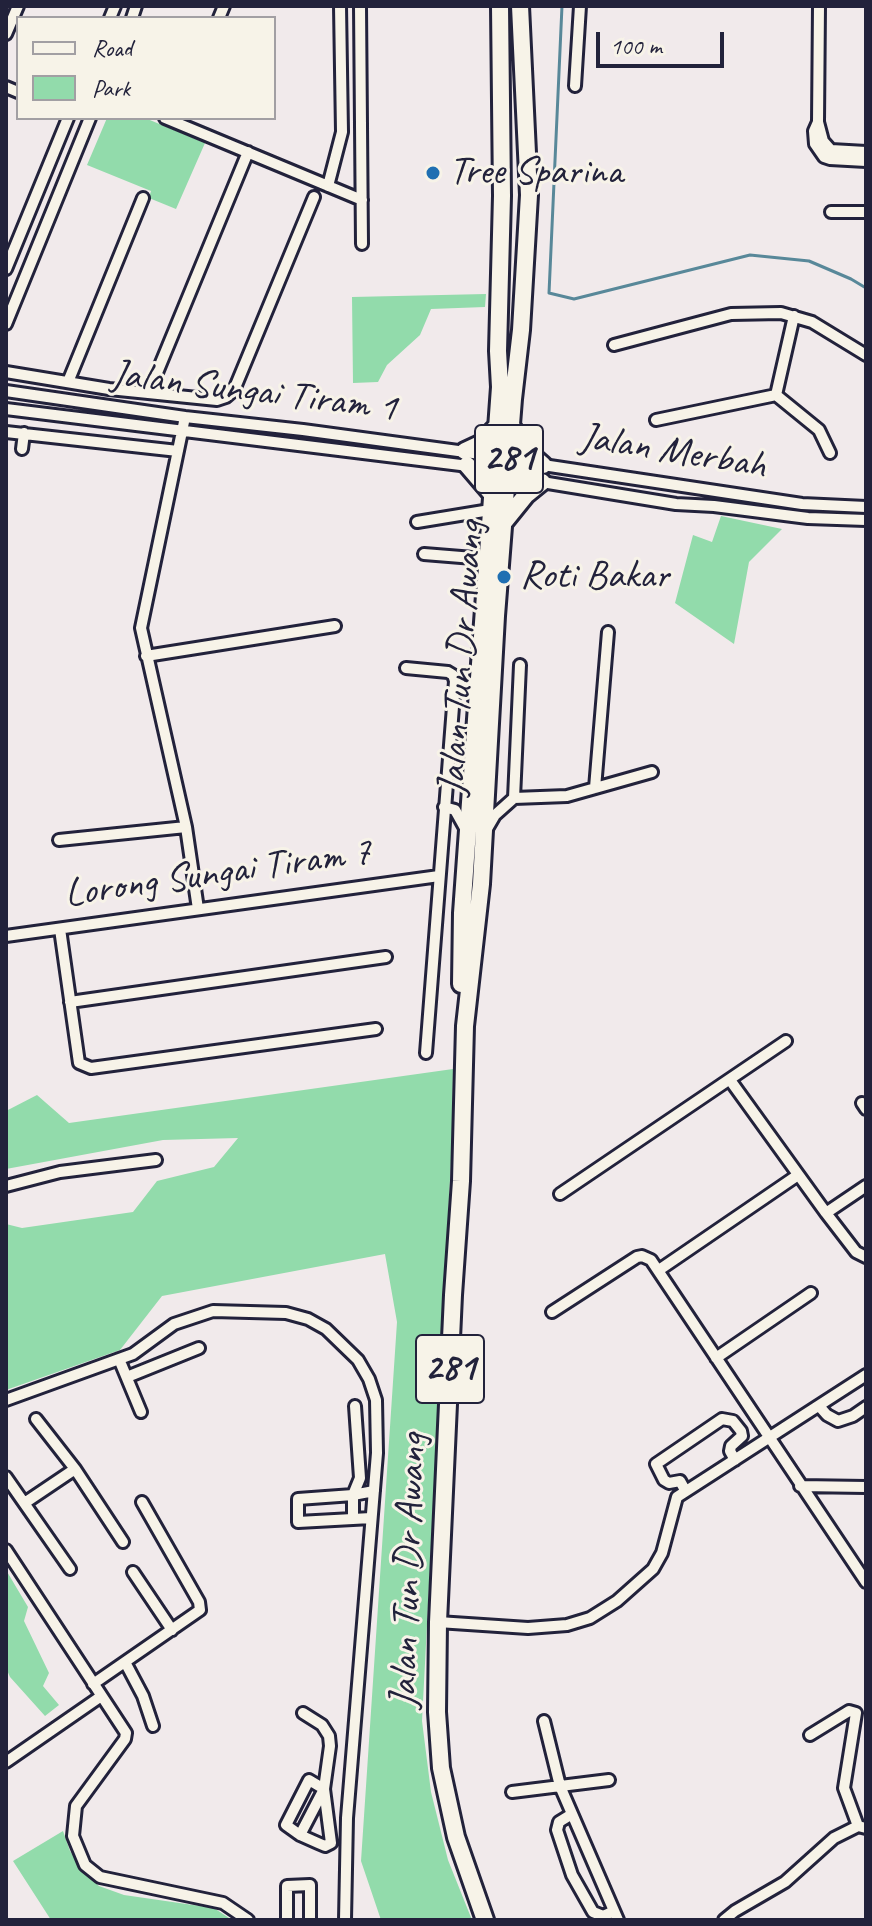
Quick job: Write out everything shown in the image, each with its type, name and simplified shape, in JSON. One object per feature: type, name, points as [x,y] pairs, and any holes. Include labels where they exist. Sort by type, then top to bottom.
[{"type":"main road","name":"Jalan Tun Dr Awang","points":[[465,1026],[461,996],[462,913],[468,834],[480,791],[505,521],[500,6]]},
{"type":"main road","name":"Jalan Tun Dr Awang","points":[[485,1920],[463,1859],[441,1768],[437,1726],[438,1622],[461,1181],[465,1026],[485,833],[480,791],[486,559],[494,463],[513,399],[521,330],[529,195],[520,6]]},
{"type":"main road","points":[[501,143],[507,151],[515,154],[528,143]]},
{"type":"main road","points":[[502,196],[511,185],[519,183],[529,195]]},
{"type":"main road","points":[[490,502],[466,458],[505,426],[543,465]]},
{"type":"main road","points":[[505,521],[526,495],[542,482]]},
{"type":"street","points":[[6,34],[18,6]]},
{"type":"street","points":[[328,186],[342,132],[340,6]]},
{"type":"street","points":[[360,6],[362,244]]},
{"type":"street","points":[[575,86],[580,6]]},
{"type":"street","points":[[819,6],[818,122],[814,139],[817,150],[824,157],[839,161],[866,161]]},
{"type":"street","points":[[6,269],[67,120]]},
{"type":"street","points":[[6,324],[89,120]]},
{"type":"street","points":[[174,120],[362,200]]},
{"type":"street","points":[[818,122],[823,141],[831,150],[866,152]]},
{"type":"street","points":[[149,392],[248,152]]},
{"type":"street","points":[[6,372],[217,400],[226,397],[234,390],[314,197]]},
{"type":"street","points":[[68,382],[143,198]]},
{"type":"street","points":[[831,212],[866,212]]},
{"type":"street","points":[[14,248],[34,255]]},
{"type":"street","points":[[614,345],[731,314],[770,313],[812,322],[866,355]]},
{"type":"street","points":[[776,395],[794,316]]},
{"type":"street","name":"Jalan Sungai Tiram 1","points":[[6,391],[494,463]]},
{"type":"street","points":[[656,420],[776,395]]},
{"type":"street","points":[[776,395],[819,430],[830,453]]},
{"type":"street","name":"Jalan Sungai Tiram 1","points":[[6,409],[184,431],[466,458]]},
{"type":"street","points":[[185,417],[141,628],[186,827],[198,909]]},
{"type":"street","points":[[6,432],[178,451]]},
{"type":"street","points":[[22,449],[24,433]]},
{"type":"street","name":"Jalan Merbah","points":[[866,507],[802,504],[543,465],[534,467],[530,474],[535,481],[676,504],[819,519],[866,520]]},
{"type":"street","points":[[417,522],[490,502]]},
{"type":"street","points":[[424,554],[486,559]]},
{"type":"street","points":[[146,656],[335,626]]},
{"type":"street","points":[[595,788],[608,632]]},
{"type":"street","name":"Jalan Tun Dr Awang","points":[[511,801],[520,665]]},
{"type":"street","points":[[406,668],[448,672],[455,681],[426,1053]]},
{"type":"street","points":[[444,807],[480,791],[501,806],[511,801],[567,796],[652,772]]},
{"type":"street","points":[[485,833],[490,822],[511,801]]},
{"type":"street","points":[[444,807],[455,810],[468,834]]},
{"type":"street","points":[[59,840],[186,827]]},
{"type":"street","name":"Lorong Sungai Tiram 7","points":[[6,936],[439,876]]},
{"type":"street","points":[[60,929],[79,1063],[91,1068],[376,1029]]},
{"type":"street","points":[[70,1002],[386,957]]},
{"type":"street","points":[[560,1194],[786,1041]]},
{"type":"street","points":[[730,1080],[826,1213],[856,1252],[866,1257]]},
{"type":"street","points":[[6,1186],[60,1172],[156,1160]]},
{"type":"street","points":[[659,1270],[798,1175]]},
{"type":"street","points":[[826,1213],[866,1186]]},
{"type":"street","points":[[552,1312],[637,1257],[647,1256],[866,1582]]},
{"type":"street","points":[[716,1358],[811,1293]]},
{"type":"street","points":[[6,1400],[140,1350],[174,1324],[206,1312],[286,1313],[308,1319],[326,1329],[358,1360],[369,1379],[378,1417],[347,1818],[345,1920]]},
{"type":"street","points":[[127,1377],[199,1348]]},
{"type":"street","points":[[119,1359],[141,1412]]},
{"type":"street","points":[[438,1622],[528,1628],[567,1625],[590,1618],[617,1601],[653,1569],[662,1553],[675,1502],[685,1490],[866,1375]]},
{"type":"street","points":[[353,1517],[353,1495],[360,1478],[355,1406]]},
{"type":"street","points":[[819,1406],[838,1421],[866,1407]]},
{"type":"street","points":[[36,1419],[75,1469],[123,1542]]},
{"type":"street","points":[[685,1490],[680,1481],[669,1483],[664,1480],[656,1464],[722,1419],[733,1421],[741,1431],[742,1436],[731,1446],[735,1460]]},
{"type":"street","points":[[26,1502],[75,1469]]},
{"type":"street","points":[[6,1477],[70,1569]]},
{"type":"street","points":[[800,1486],[866,1487]]},
{"type":"street","points":[[371,1518],[298,1522],[298,1499],[374,1491]]},
{"type":"street","points":[[93,1684],[197,1613],[200,1606],[142,1502]]},
{"type":"street","points":[[6,1550],[100,1697],[122,1726],[125,1739],[76,1806],[73,1836],[85,1865],[100,1877],[223,1903],[248,1920]]},
{"type":"street","points":[[133,1572],[172,1630]]},
{"type":"street","points":[[125,1662],[143,1696],[153,1726]]},
{"type":"street","points":[[6,1762],[100,1697]]},
{"type":"street","points":[[724,1920],[785,1882],[834,1838],[862,1827],[844,1788],[856,1713],[849,1711],[810,1735]]},
{"type":"street","points":[[303,1713],[322,1725],[329,1736],[324,1789],[331,1843],[325,1846],[286,1825],[309,1780],[324,1789]]},
{"type":"street","points":[[544,1721],[560,1786],[616,1915],[603,1916],[593,1912],[572,1875],[557,1830],[559,1822],[572,1814]]},
{"type":"street","points":[[512,1792],[609,1780]]},
{"type":"street","points":[[300,1835],[324,1789]]},
{"type":"street","points":[[326,1815],[347,1818]]},
{"type":"street","points":[[329,1832],[347,1833]]},
{"type":"street","points":[[287,1920],[287,1886],[310,1885],[310,1920]]},
{"type":"green space","points":[[106,120],[150,120],[205,143],[176,209],[149,198],[151,191],[87,165]]},
{"type":"green space","points":[[486,294],[485,307],[431,309],[420,335],[387,365],[378,382],[353,383],[352,297]]},
{"type":"green space","points":[[721,516],[782,529],[749,562],[734,644],[675,603],[693,535],[712,542]]},
{"type":"green space","points":[[453,1069],[452,1141],[422,1721],[431,1792],[448,1860],[472,1920],[381,1920],[361,1861],[397,1322],[385,1254],[162,1296],[120,1350],[6,1390],[6,1224],[22,1228],[133,1212],[157,1181],[214,1167],[238,1138],[163,1140],[6,1169],[6,1111],[37,1095],[69,1123]]},
{"type":"green space","points":[[6,1570],[28,1607],[24,1621],[49,1673],[43,1686],[59,1705],[45,1716],[10,1677],[6,1668]]},
{"type":"green space","points":[[63,1831],[70,1851],[83,1871],[99,1886],[124,1895],[214,1908],[232,1920],[51,1920],[13,1861]]},
{"type":"waterway","points":[[562,6],[549,293],[574,299],[750,255],[809,261],[866,288]]},
{"type":"place","name":"Tree Sparina","points":[[433,173]]},
{"type":"place","name":"Roti Bakar","points":[[504,577]]}]
